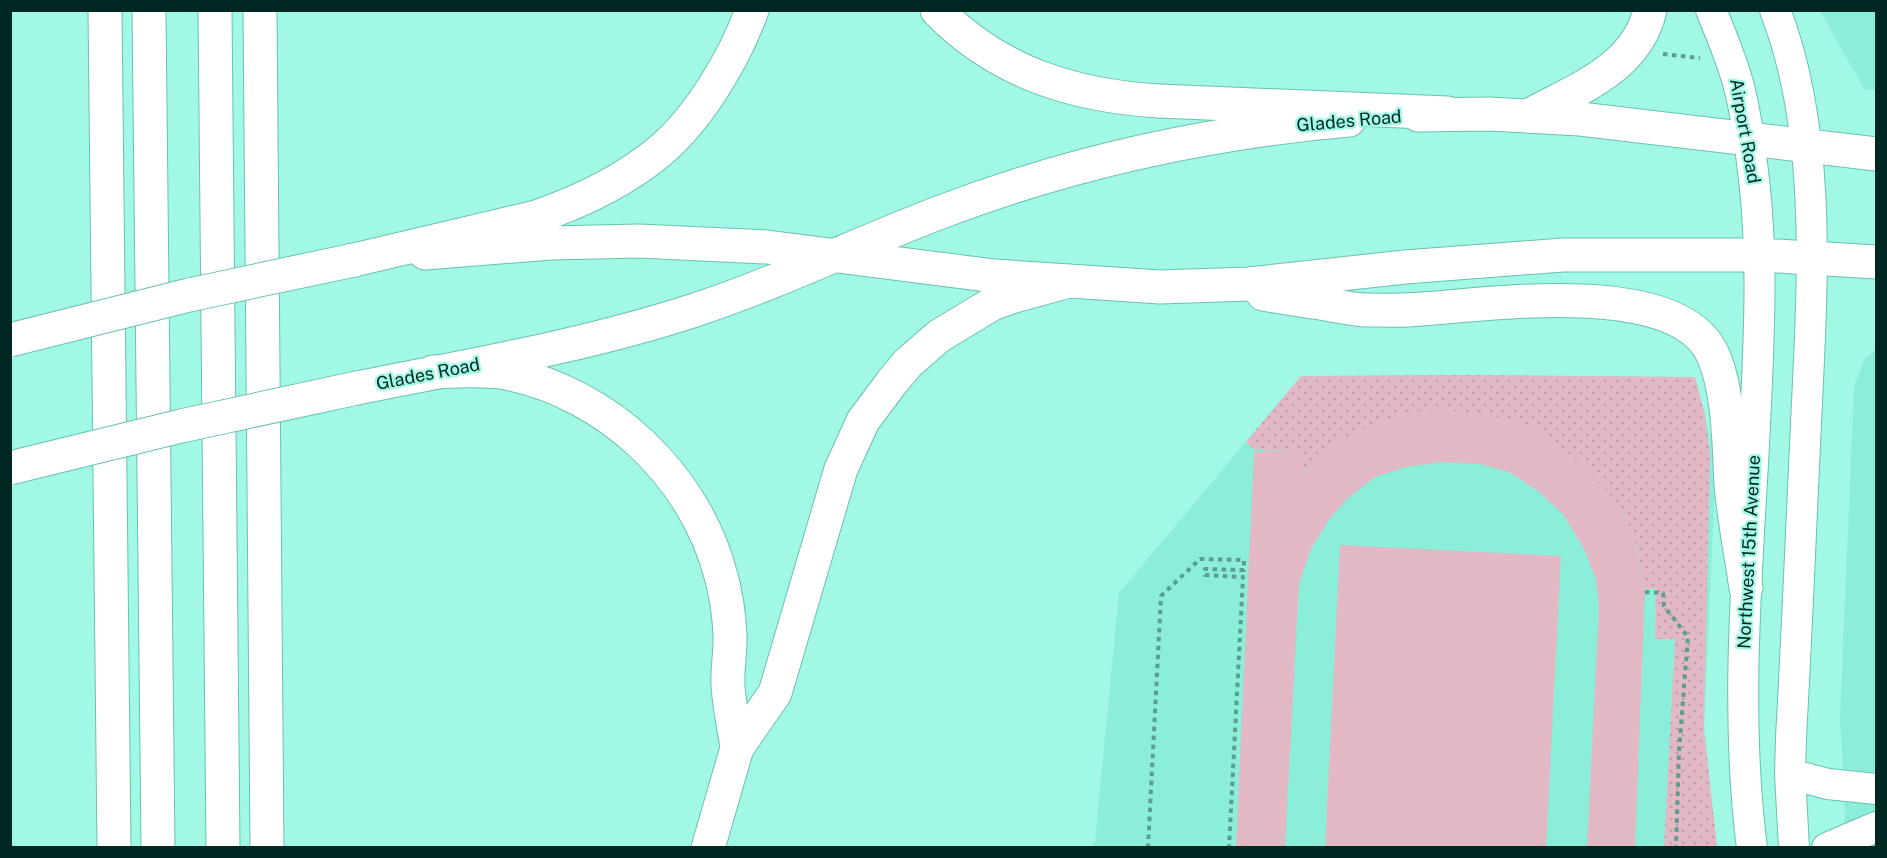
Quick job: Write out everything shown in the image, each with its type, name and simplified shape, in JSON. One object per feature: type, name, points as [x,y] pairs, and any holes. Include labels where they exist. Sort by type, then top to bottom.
[{"type":"main road","points":[[105,10],[114,848]]},
{"type":"main road","points":[[149,10],[158,848]]},
{"type":"main road","points":[[215,10],[223,848]]},
{"type":"main road","points":[[260,10],[267,848]]},
{"type":"main road","points":[[354,260],[536,217],[561,208],[616,181],[662,149],[700,106],[718,82],[752,10]]},
{"type":"main road","points":[[937,10],[962,33],[1026,72],[1087,93],[1113,98],[1159,101],[1448,113]]},
{"type":"main road","points":[[1528,116],[1597,79],[1618,63],[1636,43],[1650,10]]},
{"type":"main road","name":"Glades Road","points":[[10,468],[181,426],[433,372],[533,354],[619,333],[742,293],[940,212],[991,194],[1136,153],[1249,131],[1304,124],[1448,113],[1580,119],[1876,154]]},
{"type":"main road","name":"Glades Road","points":[[10,340],[201,293],[354,260],[551,243],[639,241],[767,247],[944,270],[1160,287],[1297,279],[1512,257],[1597,254],[1760,255],[1876,262]]},
{"type":"main road","points":[[708,848],[737,748],[775,693],[841,469],[863,421],[908,363],[954,326],[1002,300],[1069,281]]},
{"type":"main road","points":[[1208,286],[1363,310],[1420,309],[1527,300],[1569,300],[1640,308],[1683,324],[1707,345],[1713,355],[1718,373],[1723,396],[1746,588]]},
{"type":"main road","points":[[433,372],[460,370],[503,373],[545,384],[585,401],[616,422],[641,442],[662,465],[697,516],[720,574],[730,635],[728,685],[737,748]]},
{"type":"street","name":"Airport Road","points":[[1711,10],[1736,78],[1749,139],[1758,214],[1760,255]]},
{"type":"street","points":[[1775,10],[1794,69],[1805,145],[1811,257],[1810,339],[1790,774],[1794,848]]},
{"type":"street","name":"Northwest 15th Avenue","points":[[1752,848],[1746,800],[1743,735],[1746,588],[1760,325],[1760,255]]},
{"type":"street","points":[[1790,774],[1828,784],[1876,789]]},
{"type":"street","points":[[1827,848],[1876,827]]},
{"type":"path","points":[[1661,54],[1702,59]]},
{"type":"path","points":[[1148,848],[1161,596],[1200,559],[1244,560],[1244,570],[1205,568],[1205,575],[1243,577],[1229,848]]},
{"type":"path","points":[[1645,592],[1663,592],[1664,606],[1689,637],[1679,751],[1676,848]]},
{"type":"shaded area","points":[[1820,11],[1876,11],[1876,90],[1864,89]]},
{"type":"shaded area","points":[[1876,350],[1876,847],[1844,848],[1845,810],[1840,718],[1854,387],[1864,360]]},
{"type":"shaded area","points":[[1301,376],[1695,377],[1716,460],[1704,728],[1717,847],[1092,848],[1095,840],[1119,593]]},
{"type":"shaded area","points":[[1301,376],[1695,377],[1705,415],[1710,455],[1704,728],[1717,847],[1664,847],[1675,639],[1655,639],[1656,589],[1645,589],[1637,549],[1625,516],[1606,491],[1584,469],[1408,412],[1364,430],[1338,444],[1300,473],[1302,451],[1254,450],[1246,442]]},
{"type":"shaded area","points":[[1445,410],[1509,419],[1539,432],[1568,453],[1597,480],[1609,493],[1626,519],[1635,544],[1645,589],[1635,847],[1587,847],[1599,606],[1596,579],[1584,549],[1563,514],[1538,491],[1509,472],[1480,464],[1442,462],[1406,467],[1375,477],[1347,499],[1328,521],[1311,549],[1299,584],[1285,847],[1236,847],[1254,451],[1302,451],[1301,473],[1316,458],[1343,439],[1374,425],[1408,412]]},
{"type":"shaded area","points":[[1340,545],[1561,556],[1546,847],[1325,847]]}]
